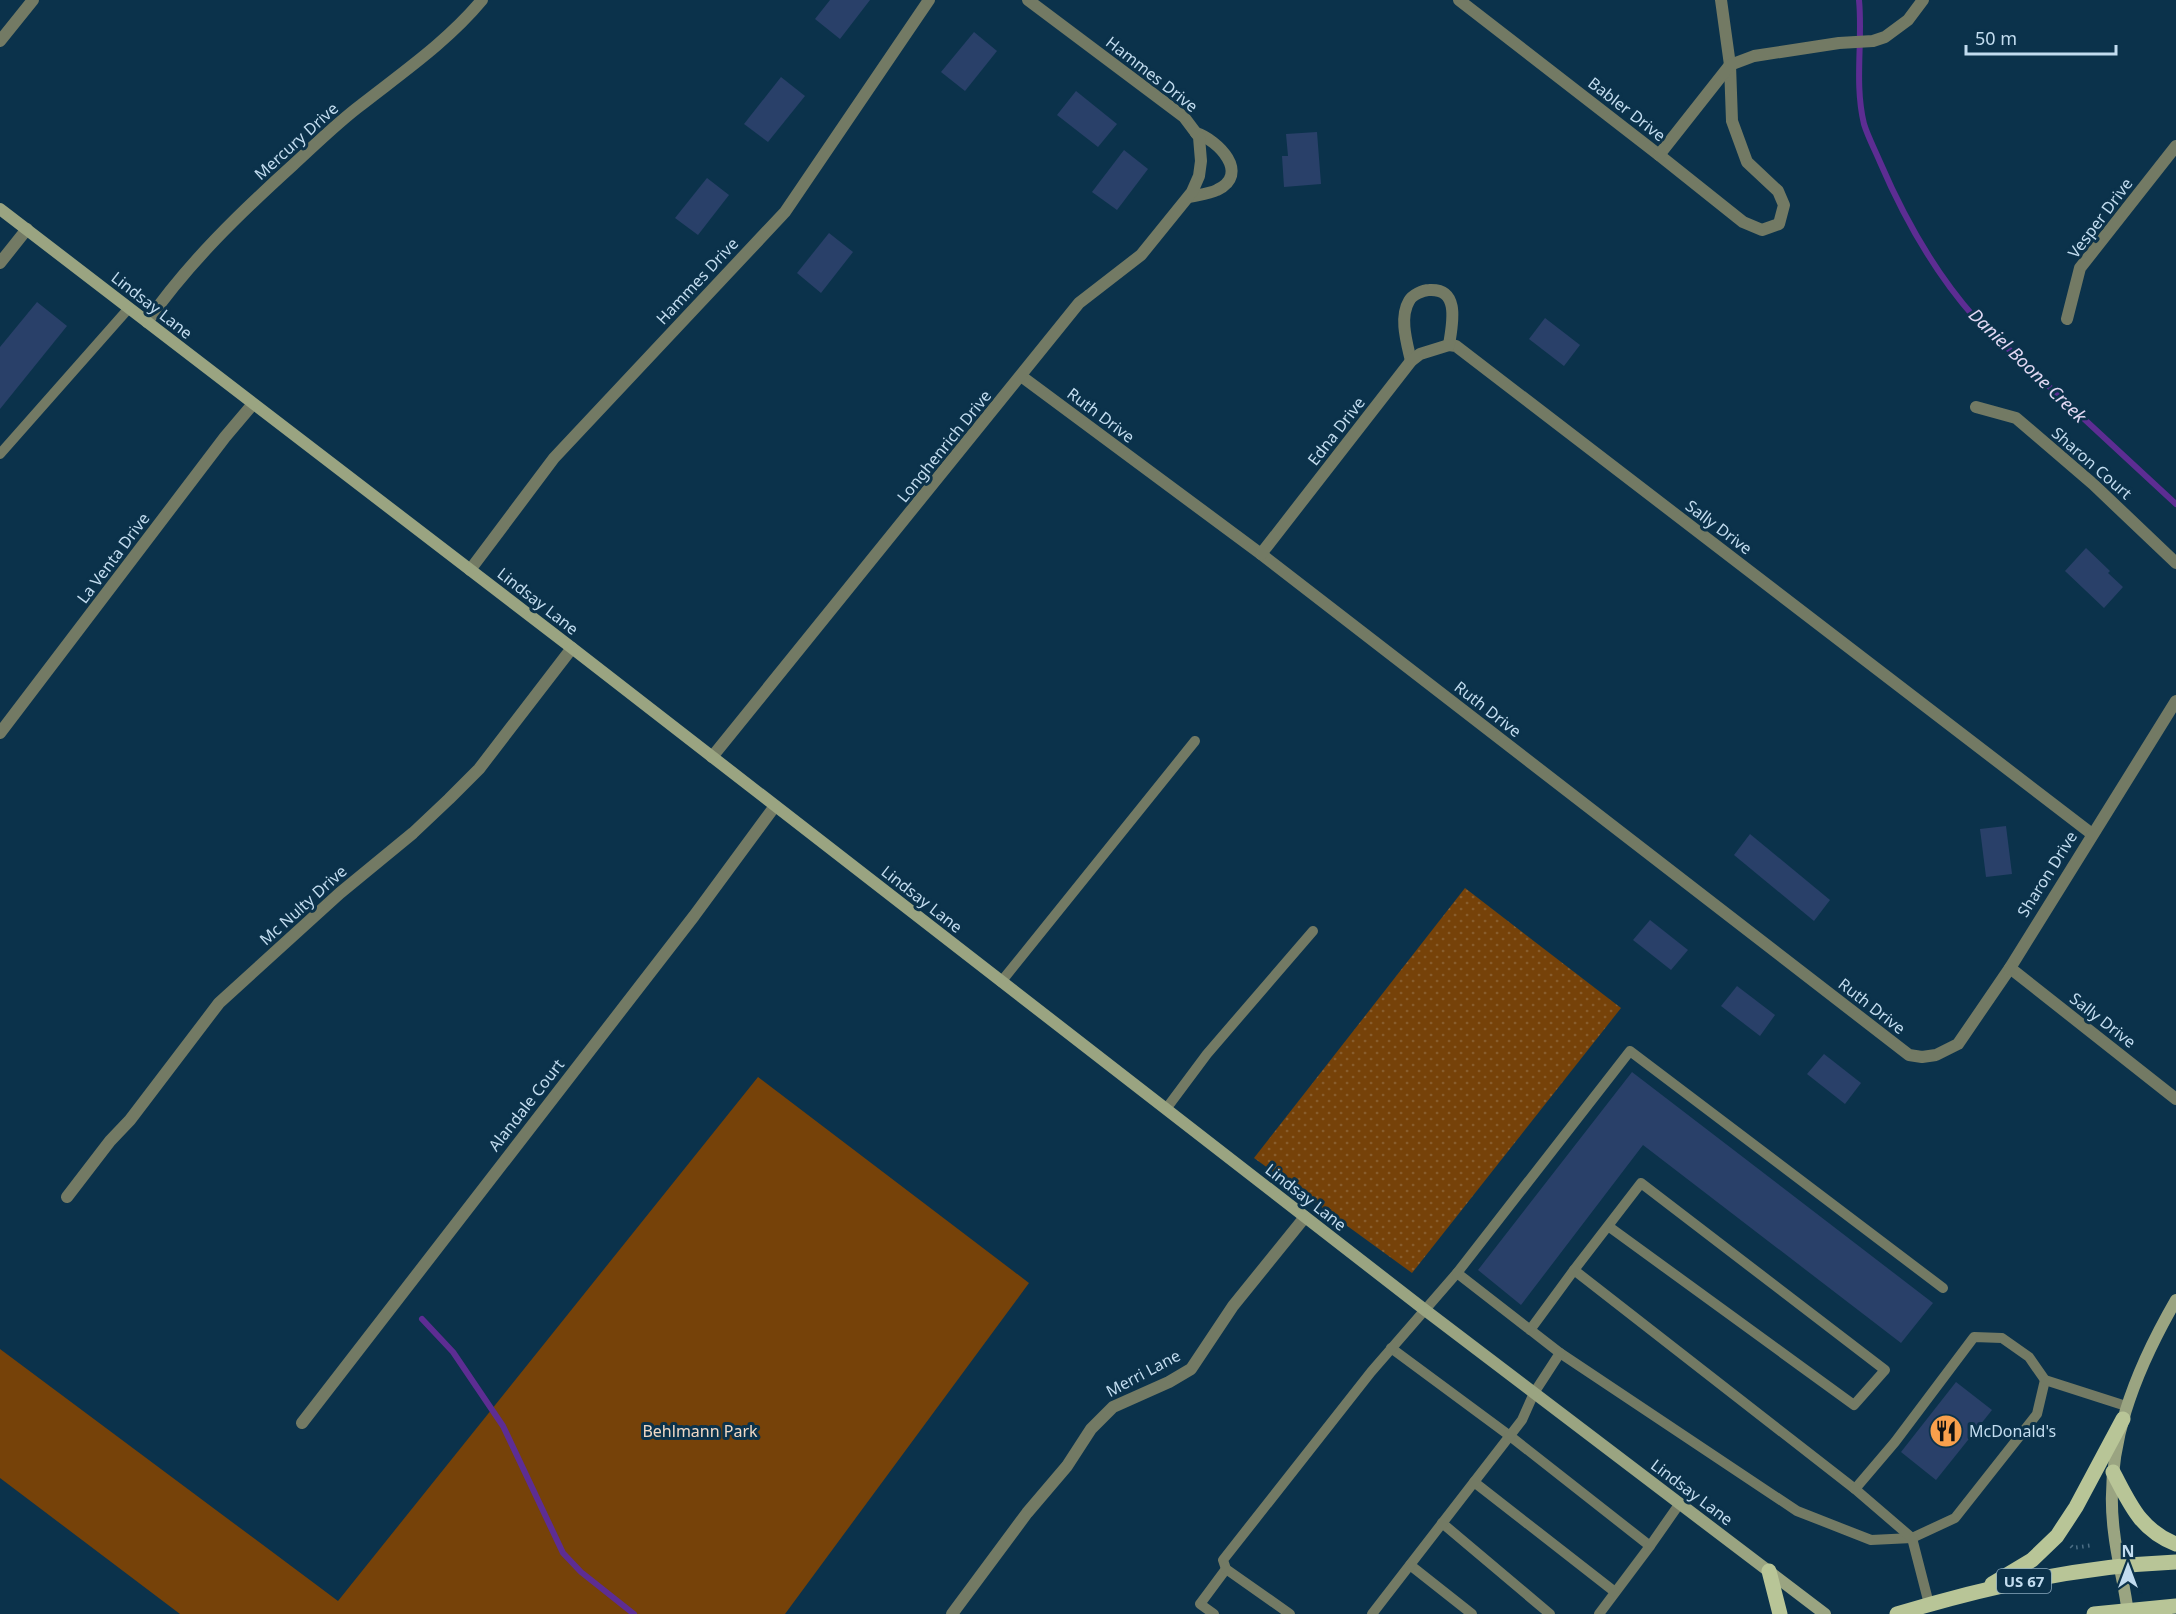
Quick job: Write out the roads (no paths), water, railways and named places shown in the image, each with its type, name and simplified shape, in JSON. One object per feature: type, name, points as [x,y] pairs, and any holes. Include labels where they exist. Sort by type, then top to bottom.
[{"type":"main road","points":[[1984,1590],[2032,1560],[2057,1536],[2076,1507],[2125,1412]]},
{"type":"main road","points":[[2113,1472],[2134,1511],[2145,1525],[2162,1538],[2176,1544]]},
{"type":"main road","name":"US 67","points":[[1897,1614],[1984,1590],[2065,1572],[2176,1562]]},
{"type":"main road","points":[[1769,1571],[1780,1614]]},
{"type":"main road","points":[[2094,1614],[2176,1606]]},
{"type":"street","points":[[0,41],[33,0]]},
{"type":"street","name":"Mercury Drive","points":[[147,322],[168,292],[259,196],[361,105],[398,79],[437,45],[482,0]]},
{"type":"street","name":"Hammes Drive","points":[[470,570],[554,458],[785,212],[929,0]]},
{"type":"street","name":"Hammes Drive","points":[[1028,0],[1184,117],[1199,137],[1201,161]]},
{"type":"street","name":"Babler Drive","points":[[1459,0],[1743,222],[1762,230],[1779,224],[1784,205],[1778,191],[1747,162],[1732,121],[1730,65]]},
{"type":"street","points":[[1721,0],[1730,65]]},
{"type":"street","points":[[1659,155],[1730,65],[1754,56],[1839,43],[1873,41],[1886,37],[1908,21],[1923,0]]},
{"type":"street","name":"Hammes Drive","points":[[1189,197],[1216,190],[1224,185],[1231,175],[1231,165],[1226,153],[1206,136],[1196,133]]},
{"type":"street","name":"Vesper Drive","points":[[2067,319],[2080,268],[2176,146]]},
{"type":"street","name":"Longhenrich Drive","points":[[712,757],[1079,303],[1141,255],[1189,197],[1199,176],[1201,161]]},
{"type":"street","name":"Lindsay Lane","points":[[0,209],[572,648],[1425,1310],[1825,1614]]},
{"type":"street","points":[[0,263],[27,229]]},
{"type":"street","points":[[1411,361],[1405,329],[1406,312],[1410,299],[1424,291],[1441,291],[1449,296],[1452,308],[1449,345]]},
{"type":"street","name":"Edna Drive","points":[[1261,555],[1411,361],[1420,354],[1449,345]]},
{"type":"street","name":"Sally Drive","points":[[1449,345],[1456,346],[2092,834]]},
{"type":"street","name":"Ruth Drive","points":[[1021,376],[1261,555],[1909,1054],[1922,1057],[1936,1055]]},
{"type":"street","name":"La Venta Drive","points":[[0,733],[225,437],[253,404]]},
{"type":"street","name":"Sharon Court","points":[[1976,407],[2016,418],[2100,491],[2176,563]]},
{"type":"street","name":"Mc Nulty Drive","points":[[67,1197],[110,1141],[130,1120],[219,1003],[340,893],[413,833],[479,769],[572,648]]},
{"type":"street","name":"Sharon Drive","points":[[1936,1055],[1958,1044],[2010,968],[2176,700]]},
{"type":"street","name":"Alandale Court","points":[[302,1423],[694,916],[775,806]]},
{"type":"street","name":"Sally Drive","points":[[2010,968],[2176,1099]]},
{"type":"street","name":"Merri Lane","points":[[952,1614],[1020,1522],[1067,1466],[1091,1429],[1113,1407],[1169,1382],[1191,1369],[1233,1306],[1305,1217]]},
{"type":"street","points":[[2128,1612],[2112,1513],[2113,1472],[2125,1412],[2141,1366],[2176,1300]]},
{"type":"lane","points":[[0,454],[129,308]]},
{"type":"lane","points":[[1001,982],[1195,741]]},
{"type":"lane","points":[[1166,1109],[1207,1054],[1313,931]]},
{"type":"lane","points":[[1290,1614],[1226,1569],[1223,1560],[1391,1348],[1457,1273],[1630,1050],[1942,1288]]},
{"type":"lane","points":[[1530,1330],[1574,1270],[1641,1183],[1885,1370],[1854,1405],[1608,1226]]},
{"type":"lane","points":[[1574,1270],[1855,1489],[1912,1538],[1929,1604]]},
{"type":"lane","points":[[1457,1273],[1560,1353],[1797,1511],[1871,1540],[1912,1538],[1955,1518],[2037,1414],[2045,1380]]},
{"type":"lane","points":[[1855,1489],[1974,1337],[2002,1338],[2029,1357],[2045,1380],[2125,1412]]},
{"type":"lane","points":[[1391,1348],[1510,1436],[1650,1546]]},
{"type":"lane","points":[[1376,1612],[1522,1420],[1533,1393],[1560,1353]]},
{"type":"lane","points":[[1474,1482],[1615,1593]]},
{"type":"lane","points":[[1599,1614],[1680,1503]]},
{"type":"lane","points":[[1442,1523],[1550,1614]]},
{"type":"lane","points":[[1410,1565],[1472,1614]]},
{"type":"lane","points":[[1214,1614],[1200,1605],[1226,1569]]},
{"type":"waterway","name":"Daniel Boone Creek","points":[[1859,0],[1859,78],[1864,124],[1899,204],[1921,244],[1960,301],[1975,318],[2176,504]]},
{"type":"waterway","points":[[422,1319],[453,1352],[503,1426],[563,1553],[581,1572],[634,1614]]},
{"type":"place","name":"McDonald's","points":[[1946,1431]]},
{"type":"park label","name":"Behlmann Park","points":[[700,1431]]}]
